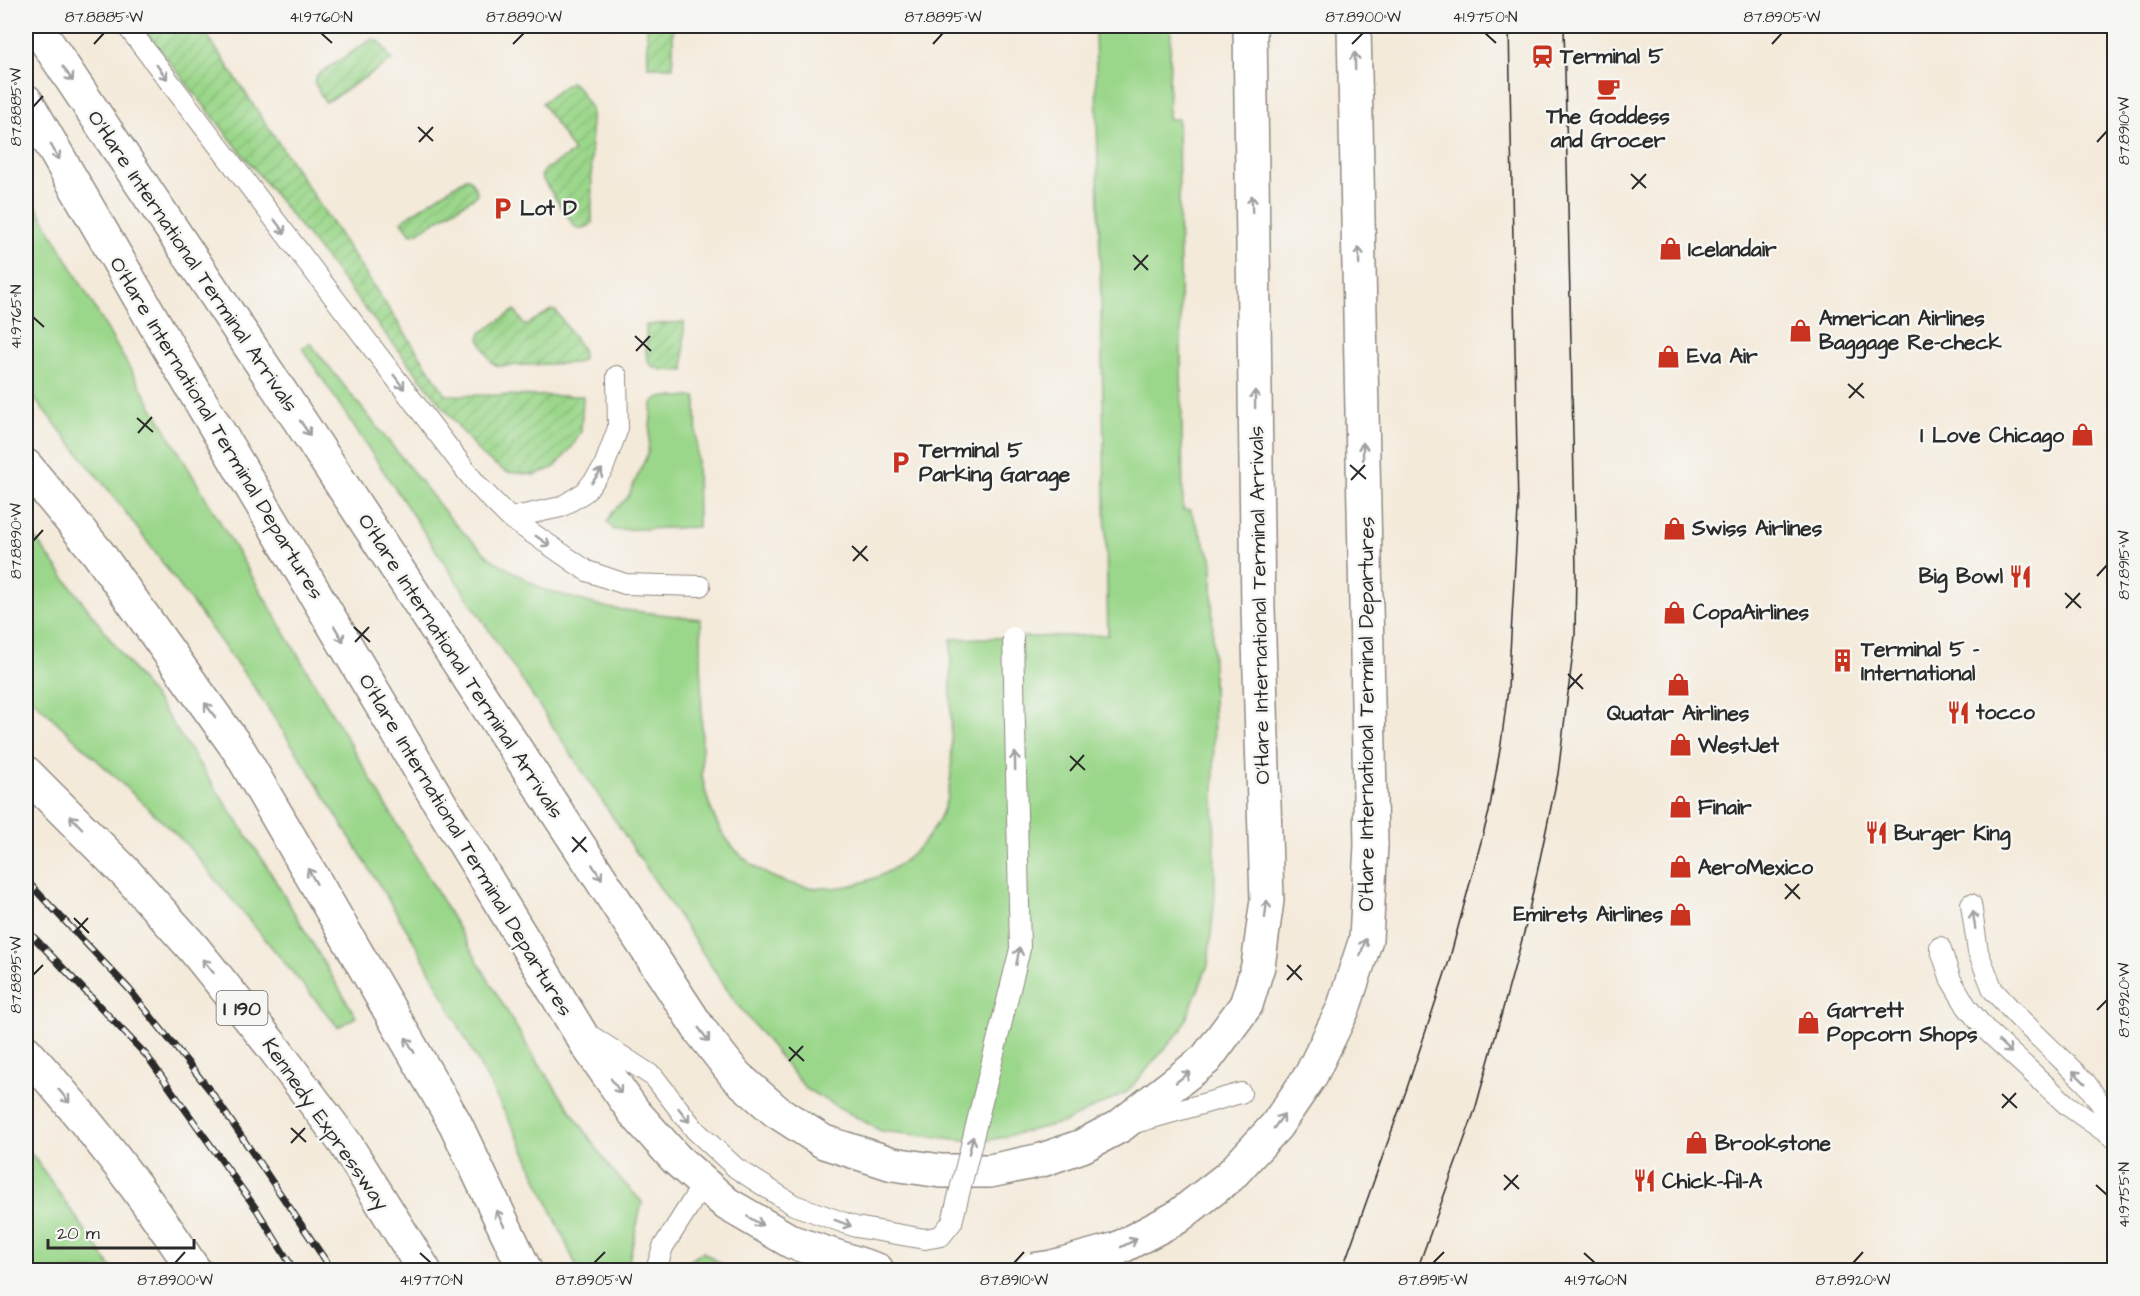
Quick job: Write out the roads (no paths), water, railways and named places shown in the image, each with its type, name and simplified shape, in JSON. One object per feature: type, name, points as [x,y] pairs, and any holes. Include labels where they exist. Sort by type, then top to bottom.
[{"type":"main road","name":"O'Hare International Terminal Arrivals","points":[[36,26],[317,446],[700,1030],[736,1076],[776,1111],[824,1142],[893,1164],[941,1171],[990,1171],[1041,1160],[1082,1146],[1120,1126],[1206,1059],[1246,1005],[1258,966],[1267,900],[1258,608],[1250,26]]},
{"type":"main road","name":"O'Hare International Terminal Departures","points":[[1033,1270],[1117,1249],[1176,1218],[1230,1176],[1276,1126],[1311,1075],[1343,1009],[1366,939],[1371,845],[1354,26]]},
{"type":"main road","name":"O'Hare International Terminal Departures","points":[[26,102],[174,357],[438,800],[588,1046],[634,1112],[675,1159],[727,1204],[792,1242],[867,1269],[878,1270]]},
{"type":"main road","points":[[26,466],[98,553],[240,752],[455,1123],[525,1270]]},
{"type":"main road","name":"Kennedy Expressway","points":[[26,773],[134,882],[194,949],[273,1047],[345,1143],[424,1270]]},
{"type":"main road","points":[[26,1052],[111,1154],[194,1270]]},
{"type":"lane","points":[[127,26],[477,485],[510,518],[587,571],[626,584],[700,586]]},
{"type":"lane","points":[[510,518],[561,507],[585,492],[603,469],[618,428],[617,376]]},
{"type":"lane","points":[[576,1026],[654,1077],[695,1130],[736,1168],[794,1205],[856,1227],[925,1239],[941,1236],[952,1222],[1020,949],[1013,637]]},
{"type":"lane","points":[[1971,904],[1978,952],[1993,990],[2086,1083],[2115,1123]]},
{"type":"lane","points":[[1940,947],[1952,980],[1967,1007],[1986,1030],[2067,1105],[2115,1138]]},
{"type":"lane","name":"O'Hare International Terminal Arrivals","points":[[1120,1126],[1241,1094]]},
{"type":"lane","points":[[656,1270],[663,1247],[703,1184]]},
{"type":"tram line","points":[[1342,1270],[1406,1091],[1449,961],[1489,812],[1501,744],[1508,689],[1518,510],[1509,26]]},
{"type":"tram line","points":[[1417,1270],[1475,1110],[1525,929],[1558,774],[1575,636],[1576,570],[1564,26]]},
{"type":"railway","points":[[26,880],[129,989],[212,1093],[332,1270]]},
{"type":"railway","points":[[26,929],[147,1056],[257,1210],[294,1270]]},
{"type":"place","name":"Terminal 5","points":[[1542,56]]},
{"type":"place","name":"The Goddess and Grocer","points":[[1608,88]]},
{"type":"place","name":"Lot D","points":[[502,208]]},
{"type":"place","name":"Icelandair","points":[[1670,249]]},
{"type":"place","name":"American Airlines Baggage Re-check","points":[[1801,330]]},
{"type":"place","name":"Eva Air","points":[[1669,356]]},
{"type":"place","name":"I Love Chicago","points":[[2082,435]]},
{"type":"place","name":"Terminal 5 Parking Garage","points":[[901,462]]},
{"type":"place","name":"Swiss Airlines","points":[[1674,528]]},
{"type":"place","name":"Big Bowl","points":[[2021,576]]},
{"type":"place","name":"CopaAirlines","points":[[1675,612]]},
{"type":"place","name":"Terminal 5 - International","points":[[1843,661]]},
{"type":"place","name":"Quatar Airlines","points":[[1678,685]]},
{"type":"place","name":"tocco","points":[[1958,712]]},
{"type":"place","name":"WestJet","points":[[1680,745]]},
{"type":"place","name":"Finair","points":[[1680,807]]},
{"type":"place","name":"Burger King","points":[[1876,833]]},
{"type":"place","name":"AeroMexico","points":[[1680,867]]},
{"type":"place","name":"Emirets Airlines","points":[[1681,914]]},
{"type":"place","name":"Garrett Popcorn Shops","points":[[1809,1022]]},
{"type":"place","name":"Brookstone","points":[[1697,1143]]},
{"type":"place","name":"Chick-fil-A","points":[[1644,1181]]}]
